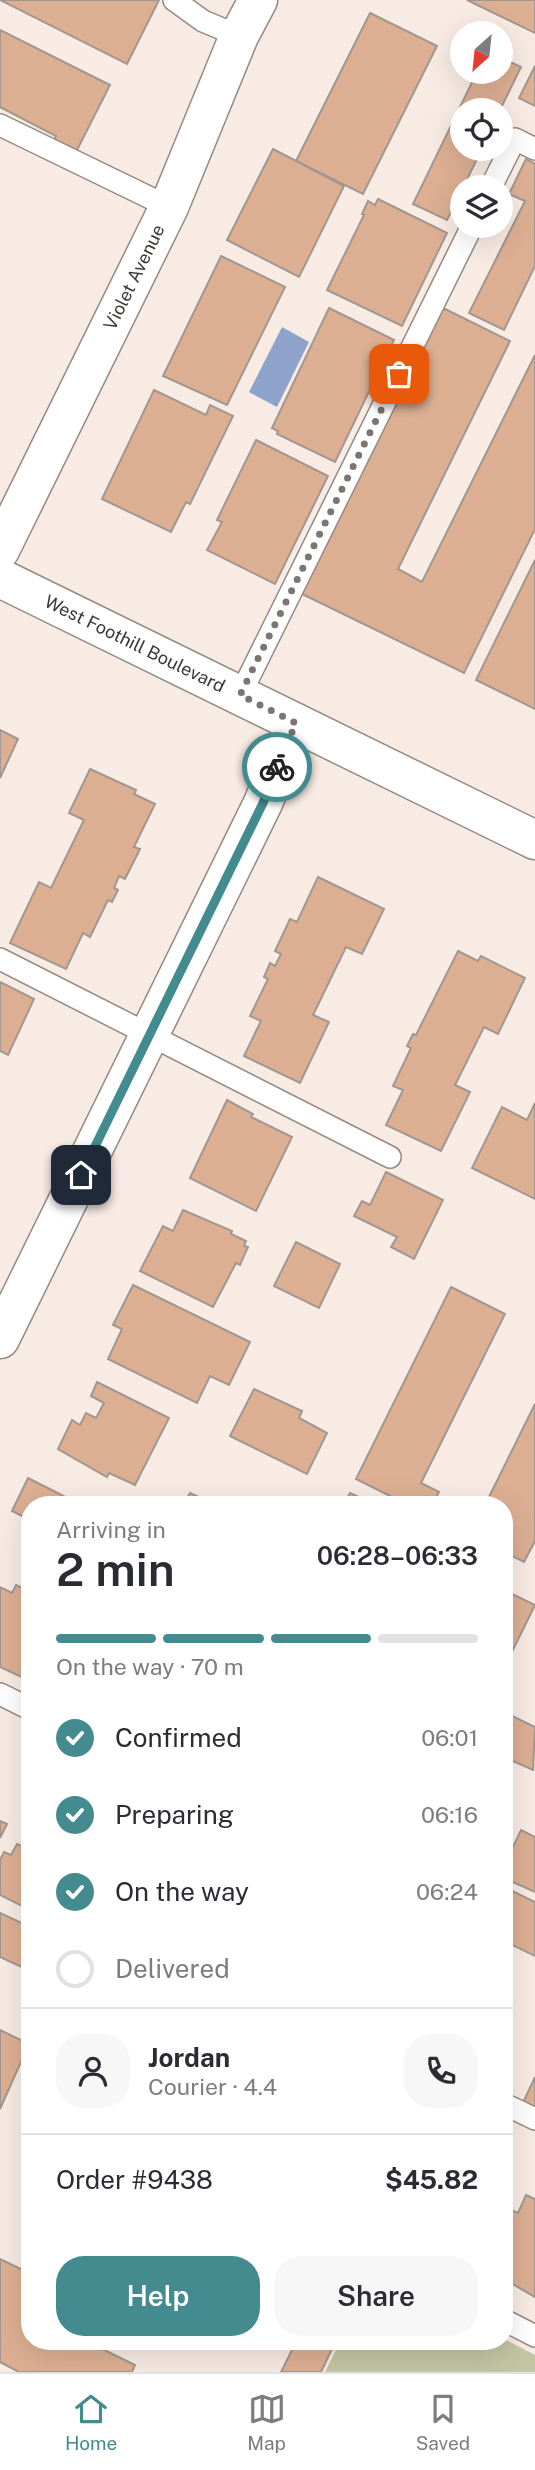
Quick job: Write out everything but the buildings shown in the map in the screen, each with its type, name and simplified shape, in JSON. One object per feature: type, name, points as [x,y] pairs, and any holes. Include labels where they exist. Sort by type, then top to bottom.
[{"type":"street","name":"Violet Avenue","points":[[0,550],[169,207],[239,36],[258,0]]},
{"type":"street","name":"West Foothill Boulevard","points":[[0,578],[535,840]]},
{"type":"street","points":[[0,1339],[263,803],[296,723]]},
{"type":"lane","points":[[174,0],[203,21],[239,36]]},
{"type":"lane","points":[[0,125],[169,207]]},
{"type":"lane","points":[[497,175],[515,139],[535,149]]},
{"type":"lane","points":[[240,695],[466,238]]},
{"type":"lane","points":[[0,959],[390,1157]]},
{"type":"lane","points":[[0,1694],[21,1704]]},
{"type":"lane","points":[[513,2108],[535,2119]]},
{"type":"lane","points":[[513,2325],[535,2336]]},
{"type":"green space","points":[[513,2344],[535,2355],[535,2372],[325,2372],[336,2350],[513,2350]]},
{"type":"water","points":[[282,327],[309,342],[277,407],[249,392]]},
{"type":"way so far","points":[[277,767],[296,723],[240,695],[399,374]]},
{"type":"route","points":[[81,1175],[263,803],[277,767]]}]
